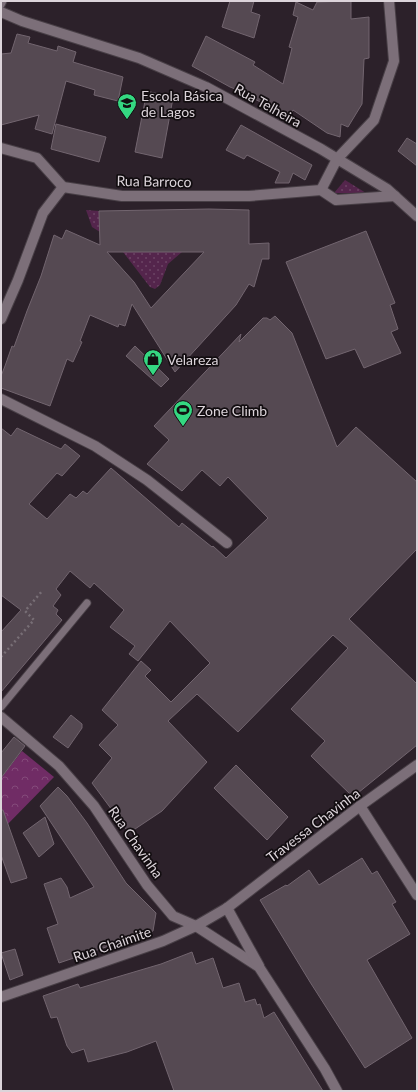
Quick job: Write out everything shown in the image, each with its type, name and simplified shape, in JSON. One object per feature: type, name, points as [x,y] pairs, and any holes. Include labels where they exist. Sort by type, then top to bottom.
[{"type":"street","points":[[389,1],[394,61],[374,120],[337,159],[321,190],[336,200],[395,196]]},
{"type":"street","name":"Rua Telheira","points":[[1,12],[22,21],[139,58],[206,87],[337,159],[387,189],[417,216]]},
{"type":"street","points":[[1,148],[37,158],[63,187],[44,213],[1,319]]},
{"type":"street","name":"Rua Barroco","points":[[63,187],[122,196],[249,196],[321,190]]},
{"type":"street","points":[[1,400],[101,451],[147,480],[227,543]]},
{"type":"street","name":"Rua Chavinha","points":[[1,717],[59,766],[94,806],[147,885],[173,916],[196,926],[259,967]]},
{"type":"street","name":"Travessa Chavinha","points":[[227,908],[360,806],[417,765]]},
{"type":"street","points":[[360,806],[417,895]]},
{"type":"street","name":"Rua Chavinha","points":[[227,908],[259,967],[325,1069],[337,1091]]},
{"type":"street","name":"Rua Chaimite","points":[[1,996],[163,941],[196,926],[227,908]]},
{"type":"lane","points":[[1,5],[3,1]]},
{"type":"lane","points":[[1,707],[87,603]]},
{"type":"path","points":[[1,657],[34,620],[25,611],[43,590]]},
{"type":"green space","points":[[22,751],[54,777],[1,831],[1,778]]},
{"type":"shaded area","points":[[345,180],[366,193],[334,193]]},
{"type":"shaded area","points":[[86,210],[99,211],[100,232],[92,227]]},
{"type":"shaded area","points":[[123,252],[182,252],[168,264],[160,285],[155,289],[150,287]]},
{"type":"building","points":[[230,1],[254,1],[251,12],[260,15],[254,38],[222,27]]},
{"type":"building","points":[[351,1],[351,19],[369,17],[369,58],[364,59],[362,104],[348,127],[341,124],[340,137],[327,133],[293,110],[289,119],[247,95],[248,94],[230,87],[192,66],[206,36],[255,62],[253,65],[283,84],[292,48],[289,47],[298,17],[293,15],[296,2],[313,10],[317,2]]},
{"type":"building","points":[[17,34],[30,37],[28,43],[57,51],[58,46],[76,52],[73,62],[123,77],[118,101],[94,95],[95,90],[66,81],[52,134],[35,129],[39,115],[1,125],[1,54],[11,53]]},
{"type":"building","points":[[147,91],[173,98],[162,158],[135,152]]},
{"type":"building","points":[[56,124],[106,137],[99,162],[51,149]]},
{"type":"building","points":[[241,125],[312,165],[305,180],[293,173],[289,183],[275,183],[280,172],[247,155],[244,159],[226,150]]},
{"type":"building","points":[[407,138],[417,144],[417,166],[398,151]]},
{"type":"building","points":[[209,209],[249,210],[249,244],[269,243],[269,259],[262,259],[254,287],[249,284],[236,305],[175,372],[132,304],[125,326],[119,324],[118,327],[90,315],[80,341],[82,342],[73,362],[67,359],[50,406],[1,388],[1,376],[12,346],[14,347],[41,276],[54,235],[62,239],[66,230],[100,245],[99,211]],"holes":[[[107,252],[204,252],[151,308],[134,282]]]},
{"type":"building","points":[[366,231],[395,303],[390,305],[398,329],[391,332],[401,353],[364,368],[355,349],[326,359],[286,262]]},
{"type":"building","points":[[275,316],[292,333],[337,447],[356,427],[417,482],[417,549],[349,619],[417,684],[417,745],[353,797],[311,756],[325,741],[291,709],[348,648],[333,635],[238,732],[197,694],[168,721],[207,762],[162,811],[129,833],[92,783],[112,758],[99,745],[118,725],[102,710],[141,661],[151,670],[145,676],[171,702],[210,663],[170,621],[138,661],[129,654],[135,646],[110,627],[124,610],[94,583],[90,588],[70,571],[56,589],[61,595],[53,606],[58,610],[56,614],[62,620],[1,692],[1,632],[21,610],[1,595],[1,428],[11,436],[17,428],[61,449],[65,444],[80,456],[62,476],[57,473],[29,504],[47,519],[70,494],[76,498],[83,491],[87,494],[111,468],[179,527],[182,523],[212,547],[213,546],[226,558],[268,518],[228,477],[220,486],[202,470],[182,491],[147,464],[169,440],[154,426],[241,334],[239,342],[263,318],[270,320]]},
{"type":"building","points":[[135,346],[169,379],[161,387],[126,356]]},
{"type":"building","points":[[71,715],[82,724],[82,728],[68,748],[53,737]]},
{"type":"building","points":[[14,737],[25,746],[1,778],[1,753]]},
{"type":"building","points":[[236,765],[288,817],[267,840],[214,788]]},
{"type":"building","points":[[58,787],[67,796],[87,823],[126,883],[156,913],[153,931],[59,963],[47,928],[58,924],[44,884],[61,878],[67,887],[70,898],[94,887],[40,806]]},
{"type":"building","points":[[1,810],[3,810],[27,878],[11,883],[1,855]]},
{"type":"building","points":[[45,817],[54,844],[39,857],[23,833]]},
{"type":"building","points":[[362,858],[372,874],[377,871],[396,902],[392,904],[410,934],[367,960],[412,1038],[365,1068],[260,900],[286,885],[287,886],[309,870],[319,885]]},
{"type":"building","points":[[15,949],[23,975],[10,980],[1,953]]},
{"type":"building","points":[[192,952],[196,964],[213,958],[223,988],[239,983],[245,1002],[255,999],[257,1005],[260,1004],[264,1018],[274,1012],[323,1091],[174,1091],[156,1041],[127,1052],[88,1062],[84,1049],[72,1053],[67,1046],[57,1017],[51,1018],[43,996],[78,984],[80,988],[161,964]]},
{"type":"place","name":"Escola Básica de Lagos","points":[[127,120]]},
{"type":"place","name":"Velareza","points":[[153,376]]},
{"type":"place","name":"Zone Climb","points":[[183,427]]}]
